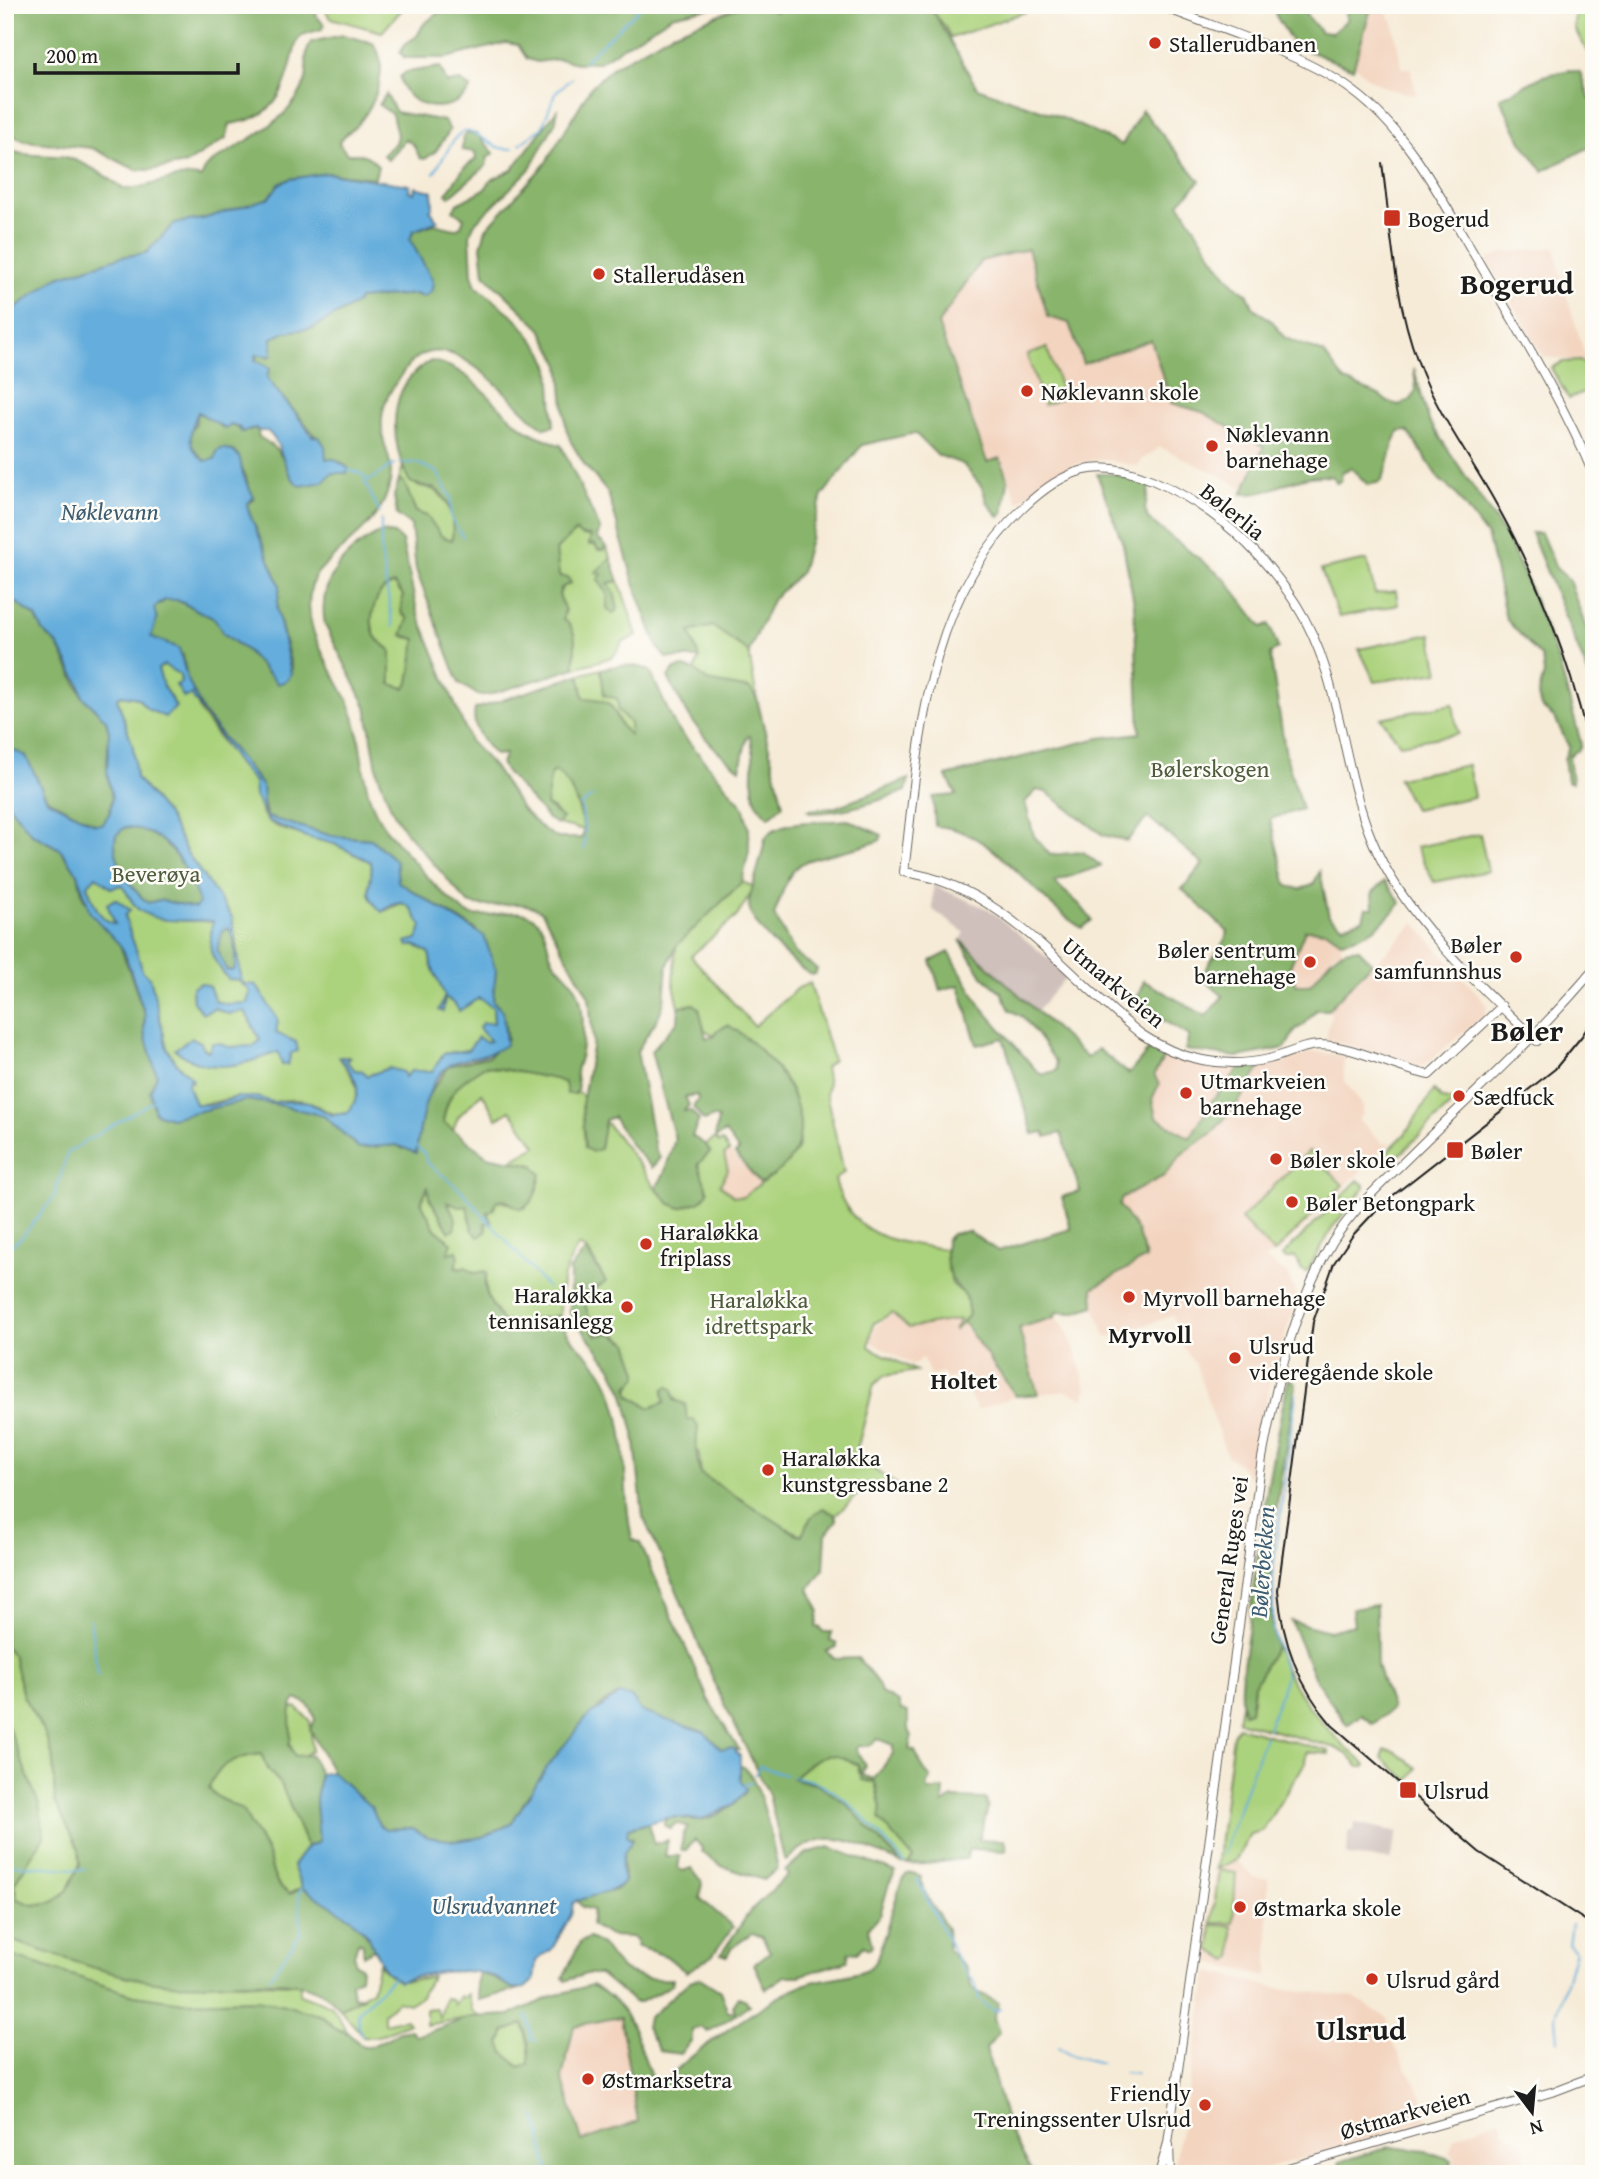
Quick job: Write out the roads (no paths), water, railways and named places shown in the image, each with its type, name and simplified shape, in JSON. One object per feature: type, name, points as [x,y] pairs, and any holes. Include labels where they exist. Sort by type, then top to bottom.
[{"type":"street","points":[[1159,5],[1320,71],[1355,93],[1392,127],[1431,181],[1534,356],[1566,415],[1594,476]]},
{"type":"street","name":"Bølerlia","points":[[904,872],[932,667],[950,615],[966,580],[1009,522],[1050,485],[1082,469],[1122,469],[1161,484],[1207,510],[1246,542],[1275,574],[1304,618],[1325,664],[1361,808],[1384,865],[1416,913],[1534,1038]]},
{"type":"street","name":"Utmarkveien","points":[[904,872],[947,884],[996,909],[1133,1028],[1175,1052],[1219,1063],[1249,1063],[1325,1045],[1425,1075],[1437,1070],[1502,1006]]},
{"type":"street","name":"General Ruges vei","points":[[1159,2174],[1168,2143],[1259,1478],[1286,1360],[1309,1288],[1341,1229],[1371,1193],[1534,1038],[1594,969]]},
{"type":"street","name":"Østmarkveien","points":[[1267,2174],[1555,2091],[1594,2076]]},
{"type":"street","name":"General Ruges vei","points":[[1168,2143],[1170,2174]]},
{"type":"water","name":"Nøklevann","points":[[327,173],[410,185],[409,191],[414,193],[415,187],[432,191],[433,207],[430,210],[438,221],[413,231],[410,240],[433,281],[432,290],[424,297],[415,294],[359,299],[357,303],[313,328],[285,332],[272,338],[272,356],[256,355],[255,360],[270,368],[267,377],[278,392],[312,436],[319,437],[325,446],[326,459],[334,459],[348,468],[347,473],[332,473],[323,482],[301,486],[290,474],[277,444],[267,431],[258,431],[256,428],[241,432],[240,428],[232,424],[226,429],[198,412],[193,424],[191,442],[205,461],[215,459],[217,451],[223,448],[239,456],[242,472],[254,497],[247,504],[250,515],[280,585],[277,609],[291,673],[288,680],[278,684],[247,651],[223,633],[215,619],[177,600],[165,600],[154,608],[157,620],[151,637],[179,648],[187,678],[204,714],[262,786],[264,813],[267,817],[332,836],[371,839],[396,861],[398,882],[484,936],[496,970],[493,1001],[503,1012],[506,1045],[487,1054],[456,1062],[438,1077],[426,1102],[416,1153],[397,1145],[359,1148],[324,1116],[247,1100],[171,1118],[155,1113],[150,1091],[157,1076],[144,1031],[145,1015],[126,957],[120,945],[90,913],[78,874],[60,849],[32,834],[11,808],[5,794],[5,746],[26,756],[47,800],[95,824],[103,824],[110,812],[112,798],[107,772],[109,732],[106,720],[83,697],[79,683],[58,645],[43,631],[36,617],[5,594],[5,331],[15,308],[58,277],[121,257],[146,253],[175,223],[203,219],[269,198],[279,184],[290,179]],"holes":[[[164,665],[180,675],[181,683],[176,685],[184,698],[191,695],[238,764],[254,782],[255,796],[268,821],[306,837],[334,844],[371,862],[369,892],[375,904],[382,912],[392,905],[402,903],[410,907],[422,926],[417,939],[406,942],[408,946],[415,945],[429,953],[445,996],[439,1010],[443,1012],[445,998],[455,1004],[459,1011],[479,998],[493,1007],[494,1023],[482,1023],[479,1028],[490,1041],[485,1042],[478,1037],[468,1050],[443,1054],[433,1071],[411,1071],[405,1077],[403,1072],[389,1068],[367,1076],[346,1061],[350,1058],[339,1057],[354,1077],[357,1090],[348,1113],[332,1115],[306,1101],[273,1102],[256,1097],[238,1097],[212,1105],[195,1104],[188,1087],[189,1079],[192,1082],[193,1079],[176,1063],[167,1048],[150,977],[142,971],[125,916],[130,910],[115,899],[107,904],[115,924],[104,918],[87,886],[96,876],[111,888],[122,885],[138,909],[156,918],[213,921],[210,946],[214,958],[228,979],[238,980],[250,991],[247,1003],[226,1004],[215,1001],[209,986],[201,983],[192,988],[193,1002],[203,1013],[215,1008],[228,1014],[245,1011],[260,1040],[254,1046],[228,1047],[212,1043],[209,1051],[203,1049],[201,1042],[192,1038],[175,1049],[199,1063],[212,1066],[238,1064],[278,1052],[282,1065],[288,1064],[291,1053],[298,1051],[296,1042],[276,1033],[278,1020],[256,985],[242,983],[232,917],[187,853],[168,816],[136,778],[133,747],[117,698],[121,695],[138,698],[147,709],[165,717],[176,707],[163,686],[158,669]],[[125,827],[153,835],[174,852],[194,889],[199,903],[195,908],[160,900],[148,903],[141,897],[123,872],[116,853],[116,835]],[[228,927],[232,936],[234,970],[227,971],[217,950],[222,931]]]},
{"type":"water","name":"Ulsrudvannet","points":[[619,1694],[632,1698],[642,1712],[704,1732],[721,1749],[733,1748],[740,1756],[740,1780],[747,1790],[731,1806],[701,1820],[672,1817],[628,1828],[627,1837],[632,1840],[624,1853],[621,1868],[624,1882],[612,1890],[573,1903],[571,1915],[552,1949],[536,1961],[534,1980],[525,1988],[515,1988],[491,1976],[469,1971],[432,1973],[399,1981],[385,1971],[367,1934],[351,1918],[302,1888],[293,1866],[307,1847],[319,1842],[316,1801],[320,1774],[332,1772],[372,1808],[379,1825],[386,1829],[412,1828],[428,1837],[456,1841],[483,1837],[511,1824],[545,1770],[584,1720]]},
{"type":"waterway","points":[[584,61],[643,5]]},
{"type":"waterway","points":[[520,144],[542,128],[555,93],[572,78]]},
{"type":"waterway","points":[[434,173],[455,138],[463,131],[476,134],[500,148],[513,148]]},
{"type":"waterway","points":[[399,463],[417,463],[437,472],[451,498],[451,519],[463,537]]},
{"type":"waterway","points":[[348,470],[360,473],[369,481],[394,464]]},
{"type":"waterway","points":[[364,481],[380,513]]},
{"type":"waterway","points":[[381,520],[381,552],[393,627]]},
{"type":"waterway","points":[[585,833],[581,805],[592,797]]},
{"type":"waterway","points":[[584,849],[585,837]]},
{"type":"waterway","points":[[5,1251],[22,1237],[54,1197],[68,1152],[153,1101]]},
{"type":"waterway","points":[[417,1147],[425,1154],[426,1162],[461,1190],[548,1288]]},
{"type":"waterway","name":"Bølerbekken","points":[[1268,1729],[1286,1676],[1273,1632],[1273,1569],[1296,1394]]},
{"type":"waterway","points":[[90,1619],[98,1676]]},
{"type":"waterway","name":"Bølerbekken","points":[[1223,1854],[1265,1736]]},
{"type":"waterway","points":[[755,1775],[760,1766],[786,1775]]},
{"type":"waterway","points":[[793,1777],[811,1780],[842,1797],[869,1822],[905,1863]]},
{"type":"waterway","points":[[745,1785],[752,1782]]},
{"type":"waterway","points":[[5,1864],[85,1870]]},
{"type":"waterway","points":[[917,1879],[962,1968],[975,1983],[980,2000]]},
{"type":"waterway","points":[[270,1977],[301,1933],[299,1893],[302,1888]]},
{"type":"waterway","points":[[1558,2041],[1556,2017],[1575,1951],[1569,1945],[1572,1924]]},
{"type":"waterway","points":[[362,2035],[358,2027],[358,2012],[393,1977]]},
{"type":"waterway","points":[[982,2003],[994,2011],[1001,2009]]},
{"type":"waterway","points":[[527,2015],[532,2039],[536,2041]]},
{"type":"waterway","points":[[1058,2047],[1070,2055],[1101,2063]]},
{"type":"waterway","points":[[1123,2073],[1136,2074]]},
{"type":"waterway","points":[[536,2116],[549,2174]]},
{"type":"railway","points":[[1382,163],[1398,289],[1418,362],[1443,416],[1512,533],[1541,597],[1577,697],[1594,765]]},
{"type":"railway","points":[[1594,1017],[1555,1069],[1382,1204],[1353,1235],[1334,1263],[1313,1322],[1278,1590],[1283,1627],[1294,1662],[1310,1695],[1332,1725],[1479,1852],[1594,1926]]},
{"type":"place","name":"Stallerudbanen","points":[[1155,43]]},
{"type":"place","name":"Bogerud","points":[[1392,218]]},
{"type":"place","name":"Stallerudåsen","points":[[599,274]]},
{"type":"place","name":"Nøklevann skole","points":[[1027,391]]},
{"type":"place","name":"Nøklevann barnehage","points":[[1212,446]]},
{"type":"place","name":"Bøler samfunnshus","points":[[1516,957]]},
{"type":"place","name":"Bøler sentrum barnehage","points":[[1310,962]]},
{"type":"place","name":"Utmarkveien barnehage","points":[[1186,1093]]},
{"type":"place","name":"Sædfuck","points":[[1459,1096]]},
{"type":"place","name":"Bøler","points":[[1455,1150]]},
{"type":"place","name":"Bøler skole","points":[[1276,1159]]},
{"type":"place","name":"Bøler Betongpark","points":[[1292,1202]]},
{"type":"place","name":"Haraløkka friplass","points":[[646,1244]]},
{"type":"place","name":"Myrvoll barnehage","points":[[1129,1297]]},
{"type":"place","name":"Haraløkka tennisanlegg","points":[[627,1307]]},
{"type":"place","name":"Ulsrud videregående skole","points":[[1235,1358]]},
{"type":"place","name":"Haraløkka kunstgressbane 2","points":[[768,1470]]},
{"type":"place","name":"Ulsrud","points":[[1408,1790]]},
{"type":"place","name":"Østmarka skole","points":[[1240,1907]]},
{"type":"place","name":"Ulsrud gård","points":[[1372,1979]]},
{"type":"place","name":"Østmarksetra","points":[[588,2079]]},
{"type":"place","name":"Friendly Treningssenter Ulsrud","points":[[1205,2105]]},
{"type":"district","name":"Bogerud","points":[[1517,283]]},
{"type":"district","name":"Bøler","points":[[1527,1030]]},
{"type":"district","name":"Myrvoll","points":[[1150,1334]]},
{"type":"district","name":"Holtet","points":[[964,1380]]},
{"type":"district","name":"Ulsrud","points":[[1361,2029]]},
{"type":"park label","name":"Bølerskogen","points":[[1210,768]]},
{"type":"park label","name":"Beverøya","points":[[156,873]]},
{"type":"park label","name":"Haraløkka idrettspark","points":[[759,1312]]}]
